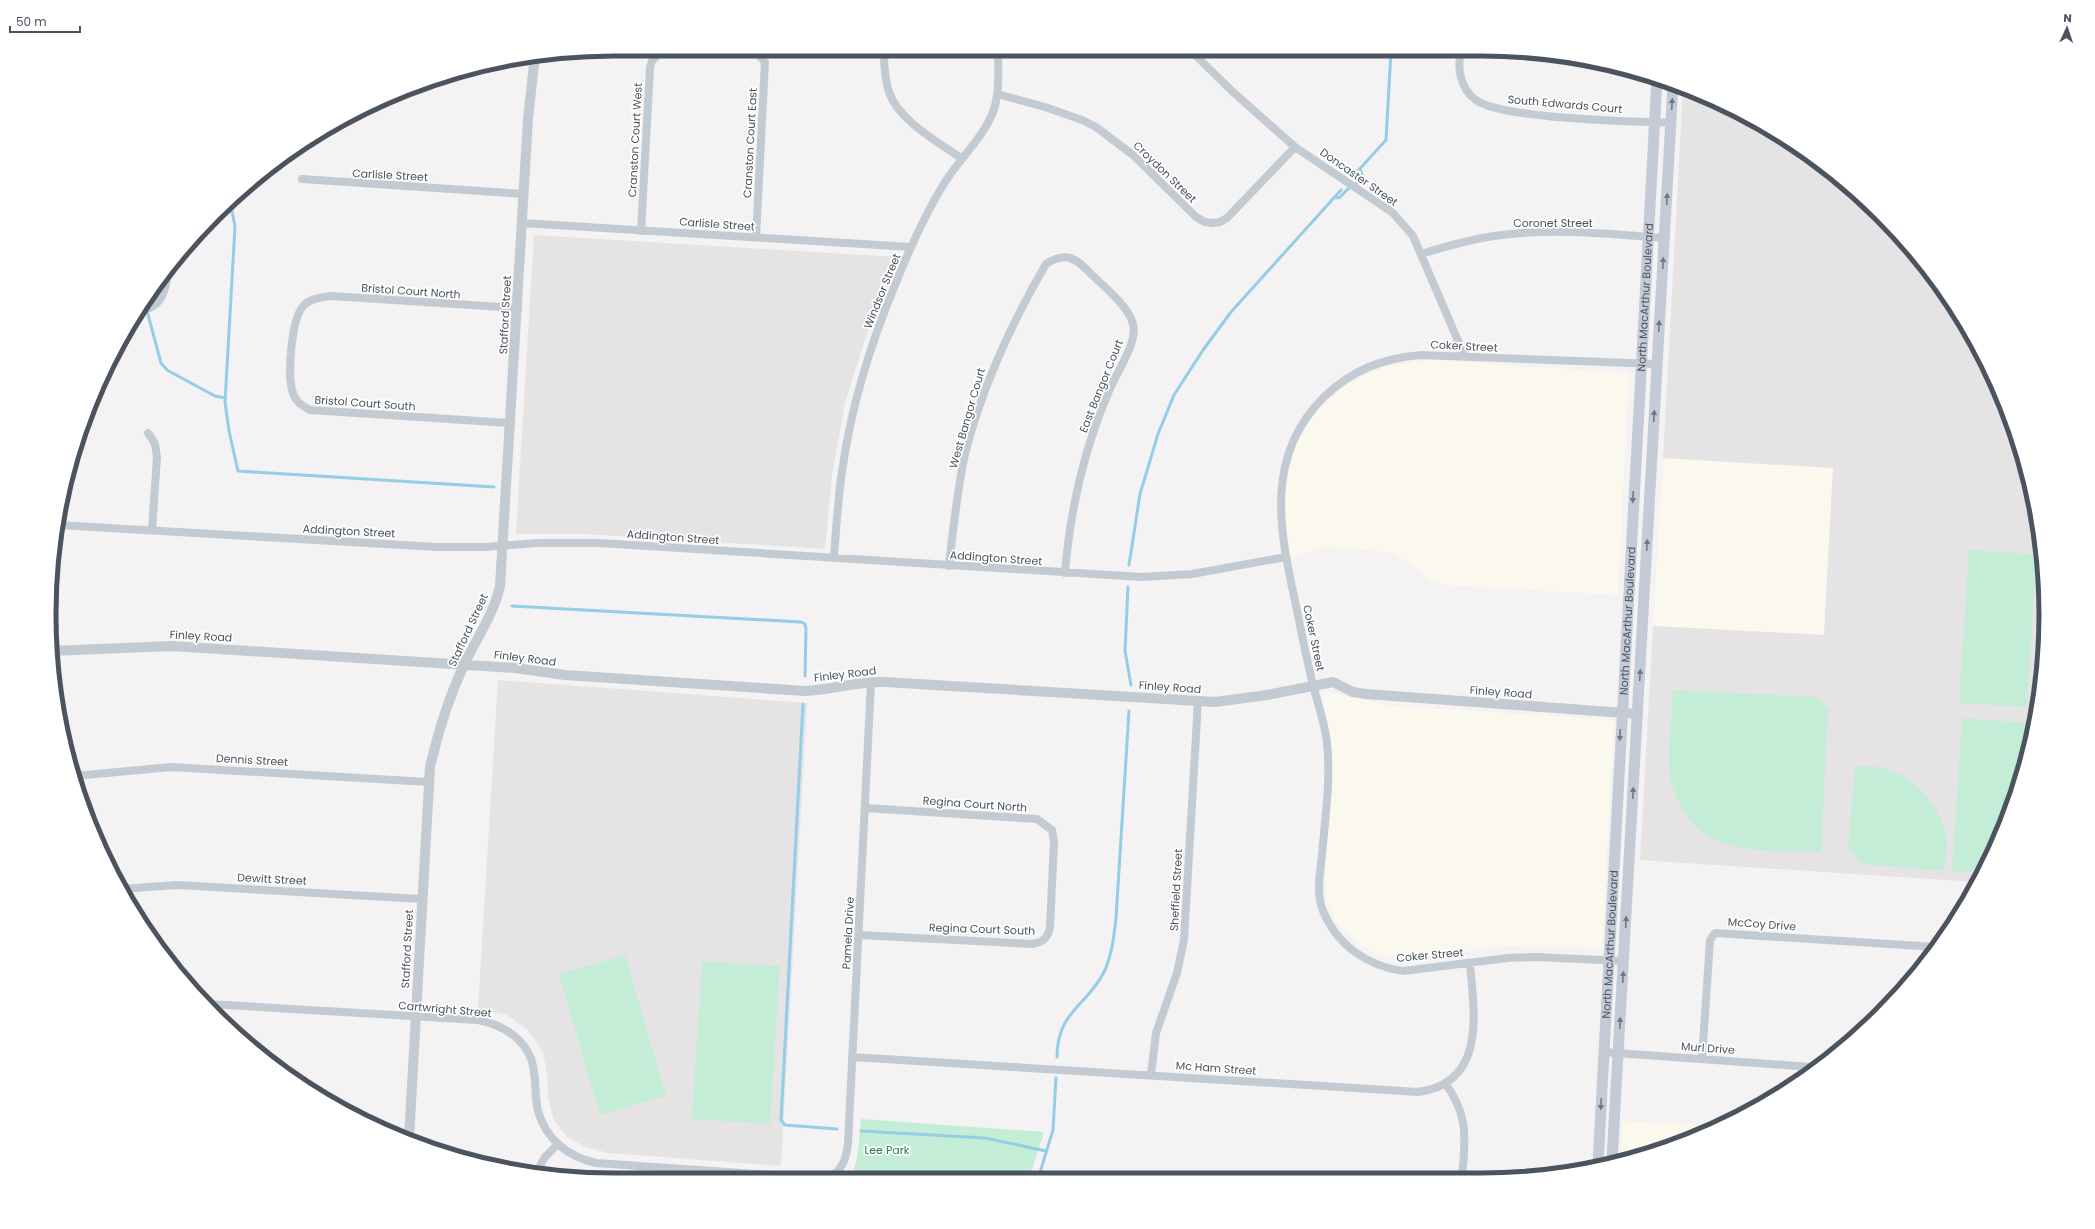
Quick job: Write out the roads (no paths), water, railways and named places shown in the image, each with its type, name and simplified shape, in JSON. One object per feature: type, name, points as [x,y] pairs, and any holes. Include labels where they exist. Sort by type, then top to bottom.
[{"type":"main road","name":"North MacArthur Boulevard","points":[[1598,1160],[1640,364],[1657,85]]},
{"type":"main road","name":"North MacArthur Boulevard","points":[[1612,1157],[1673,91]]},
{"type":"main road","points":[[1636,443],[1653,444]]},
{"type":"main road","points":[[1632,522],[1648,524]]},
{"type":"main road","points":[[1625,654],[1641,654]]},
{"type":"street","name":"Cranston Court West","points":[[641,231],[650,68],[652,61],[656,56]]},
{"type":"street","name":"Cranston Court East","points":[[756,238],[765,62],[760,56]]},
{"type":"street","points":[[884,56],[884,73],[889,93],[896,107],[908,120],[961,158]]},
{"type":"street","name":"Windsor Street","points":[[834,558],[842,466],[853,410],[876,336],[911,247],[937,195],[961,158],[986,126],[993,112],[997,94],[998,56]]},
{"type":"street","name":"Doncaster Street","points":[[1196,56],[1233,92],[1295,147],[1393,213],[1413,236],[1465,357]]},
{"type":"street","name":"South Edwards Court","points":[[1460,56],[1459,65],[1461,78],[1467,90],[1476,100],[1485,106],[1535,114],[1671,123]]},
{"type":"street","name":"Stafford Street","points":[[409,1133],[428,782],[440,730],[465,664],[497,597],[501,576],[501,545],[511,423],[528,119],[534,62]]},
{"type":"street","name":"Croydon Street","points":[[997,94],[1064,113],[1096,127],[1133,155],[1180,203],[1205,222],[1220,222],[1227,218],[1295,147]]},
{"type":"street","name":"Carlisle Street","points":[[302,179],[524,194]]},
{"type":"street","name":"Carlisle Street","points":[[522,223],[911,247]]},
{"type":"street","name":"Coronet Street","points":[[1421,254],[1475,239],[1514,233],[1573,232],[1664,238]]},
{"type":"street","name":"East Bangor Court","points":[[1046,264],[1063,257],[1078,260],[1126,310],[1133,324],[1133,337],[1109,392],[1091,441],[1079,482],[1068,532],[1065,573]]},
{"type":"street","name":"West Bangor Court","points":[[948,566],[958,495],[966,454],[991,371],[1046,264]]},
{"type":"street","points":[[147,308],[160,300],[164,294],[166,282]]},
{"type":"street","name":"Bristol Court North","points":[[304,304],[321,297],[330,296],[518,308]]},
{"type":"street","name":"Bristol Court South","points":[[304,304],[297,315],[293,327],[291,380],[292,392],[301,405],[310,410],[511,423]]},
{"type":"street","name":"Coker Street","points":[[1624,961],[1536,957],[1508,958],[1403,971],[1387,969],[1364,959],[1347,946],[1331,926],[1322,909],[1320,884],[1329,768],[1327,744],[1325,725],[1313,686],[1286,557],[1281,517],[1283,468],[1299,428],[1315,406],[1338,383],[1355,372],[1381,361],[1403,356],[1421,355],[1657,364]]},
{"type":"street","points":[[148,433],[155,444],[157,458],[152,530]]},
{"type":"street","name":"Addington Street","points":[[64,524],[438,547],[539,542],[584,543],[1065,573],[1161,577],[1192,574],[1286,557]]},
{"type":"street","name":"Finley Road","points":[[57,651],[171,646],[465,664],[515,668],[566,675],[805,691],[823,690],[871,682],[1198,701],[1232,701],[1333,682],[1353,692],[1366,694],[1638,714]]},
{"type":"street","name":"Pamela Drive","points":[[836,1173],[840,1170],[847,1156],[871,682]]},
{"type":"street","name":"Sheffield Street","points":[[1151,1075],[1156,1033],[1177,972],[1184,940],[1198,701]]},
{"type":"street","name":"Dennis Street","points":[[80,776],[171,767],[428,782]]},
{"type":"street","name":"Regina Court North","points":[[865,808],[1037,819],[1052,830],[1054,858]]},
{"type":"street","name":"Regina Court South","points":[[859,935],[1033,944],[1041,942],[1049,935],[1054,858]]},
{"type":"street","name":"Dewitt Street","points":[[128,888],[176,885],[422,899]]},
{"type":"street","name":"McCoy Drive","points":[[1702,1059],[1710,940],[1715,933],[1929,947]]},
{"type":"street","name":"Mc Ham Street","points":[[852,1057],[1418,1092],[1434,1090],[1445,1084],[1459,1073],[1468,1057],[1472,1036],[1474,1007],[1470,963]]},
{"type":"street","name":"Cartwright Street","points":[[216,1004],[488,1022],[497,1025],[518,1038],[531,1057],[534,1070],[538,1111],[545,1126],[558,1144],[574,1156],[596,1163],[742,1173]]},
{"type":"street","name":"Murl Drive","points":[[1603,1052],[1808,1067]]},
{"type":"street","points":[[1445,1084],[1455,1097],[1464,1120],[1465,1140],[1462,1173]]},
{"type":"street","points":[[538,1167],[545,1157],[558,1144]]},
{"type":"waterway","points":[[1356,173],[1386,140],[1391,56]]},
{"type":"waterway","points":[[1355,186],[1362,175],[1360,169]]},
{"type":"waterway","points":[[1335,197],[1339,198],[1351,186]]},
{"type":"waterway","points":[[1129,565],[1140,494],[1158,434],[1174,395],[1203,350],[1231,312],[1341,190]]},
{"type":"waterway","points":[[231,209],[235,226],[225,402],[229,431],[238,471],[494,487]]},
{"type":"waterway","points":[[147,311],[161,363],[167,370],[215,396],[225,398]]},
{"type":"waterway","points":[[1128,587],[1125,651],[1131,685]]},
{"type":"waterway","points":[[512,606],[801,622],[805,624],[806,629],[805,676]]},
{"type":"waterway","points":[[803,704],[781,1120],[785,1125],[837,1129]]},
{"type":"waterway","points":[[1057,1057],[1058,1041],[1062,1029],[1074,1010],[1090,993],[1104,972],[1112,945],[1116,918],[1129,711]]},
{"type":"waterway","points":[[1040,1173],[1053,1130],[1056,1078]]},
{"type":"waterway","points":[[861,1131],[985,1138],[1046,1151]]},
{"type":"park label","name":"Lee Park","points":[[887,1150]]}]
